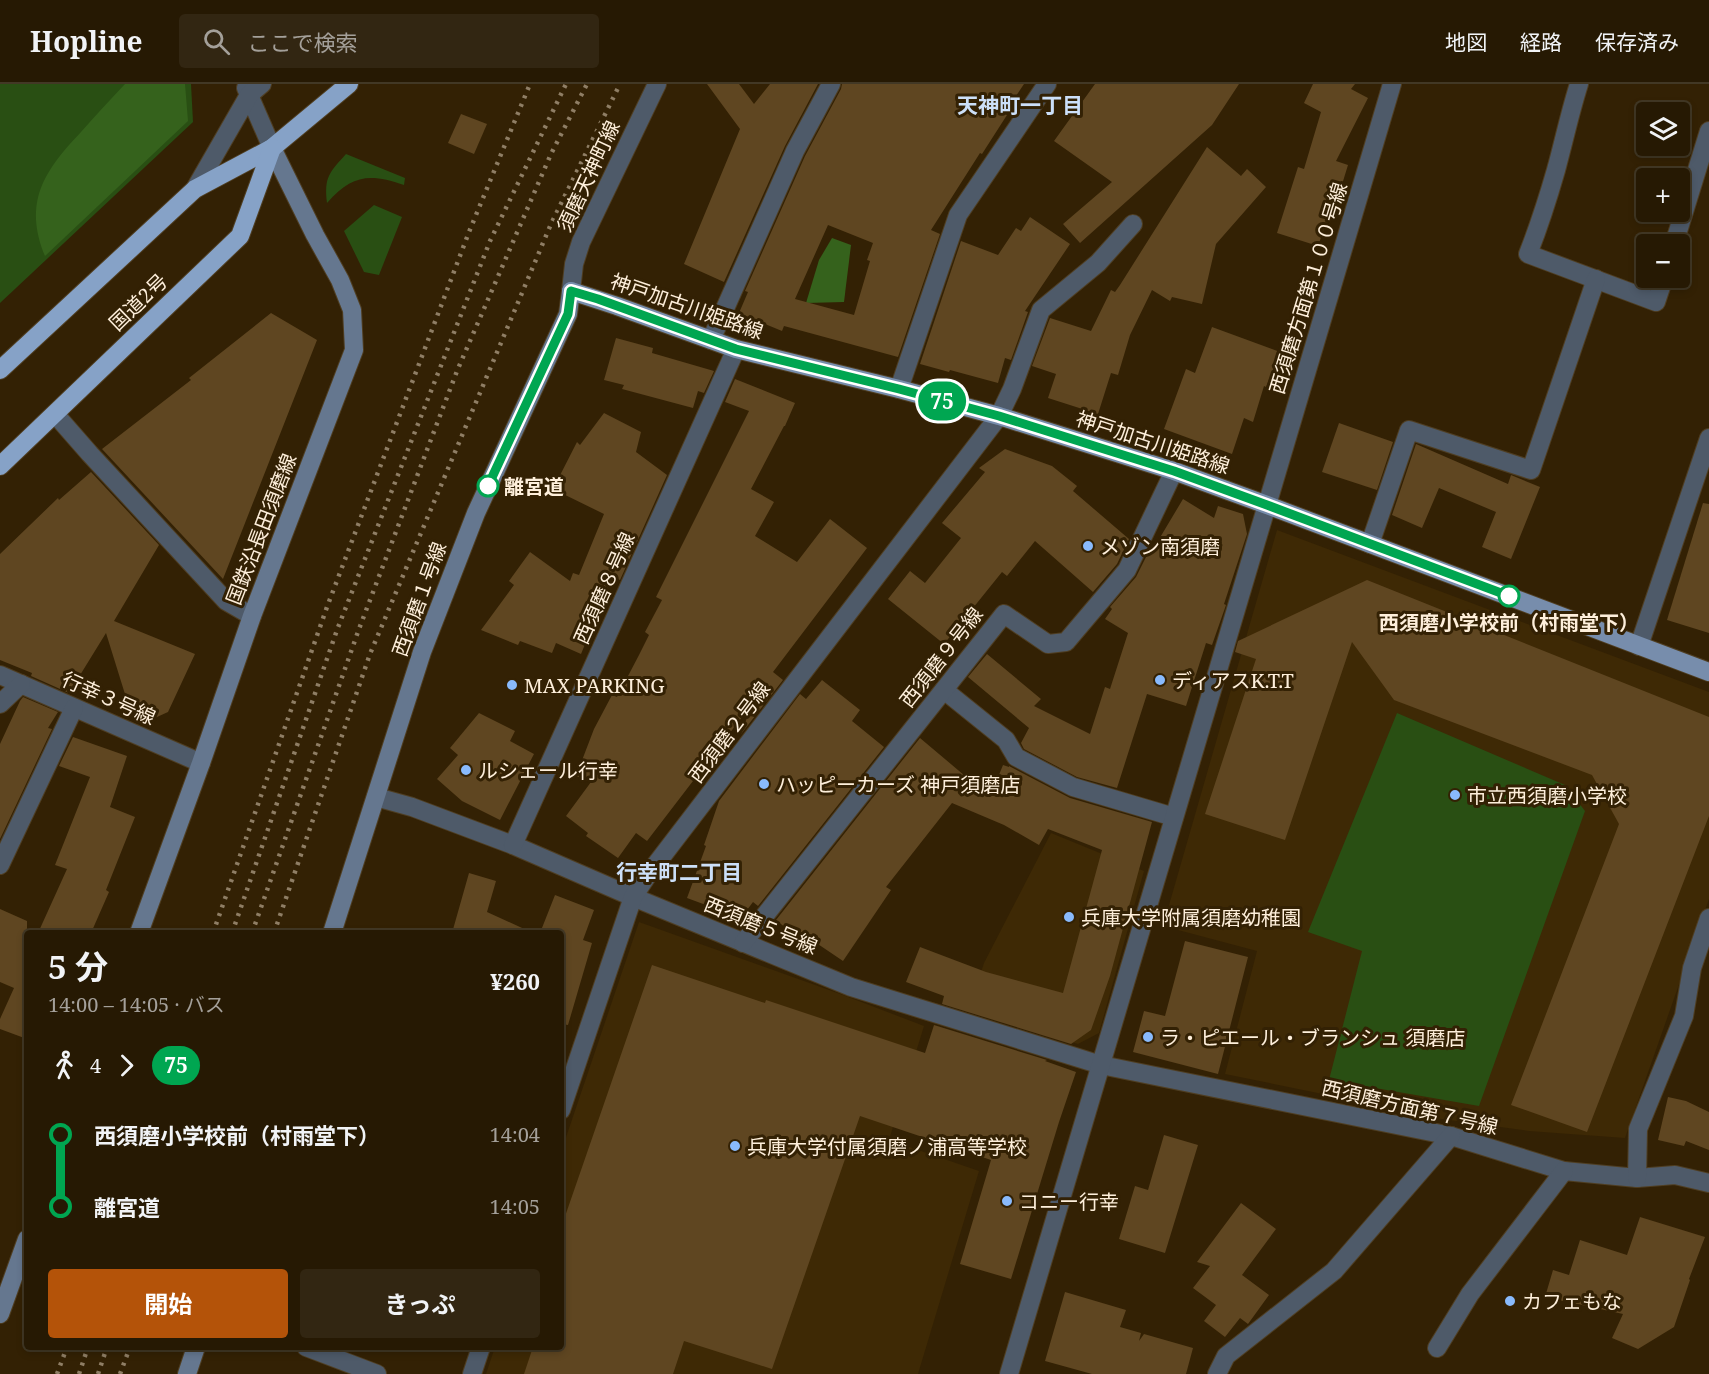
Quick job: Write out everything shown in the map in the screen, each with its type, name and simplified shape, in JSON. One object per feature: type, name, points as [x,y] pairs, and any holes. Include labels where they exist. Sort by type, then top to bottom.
[{"type":"highway","points":[[0,370],[195,189],[272,148],[349,84]]},
{"type":"highway","name":"国道2号","points":[[0,466],[240,236],[272,148]]},
{"type":"main road","name":"神戸加古川姫路線","points":[[571,291],[736,349],[999,416],[1174,471],[1709,672]]},
{"type":"street","name":"須磨天神町線","points":[[571,291],[573,264],[581,242],[657,84]]},
{"type":"street","points":[[711,340],[795,151],[831,84]]},
{"type":"street","points":[[899,389],[958,215],[1047,84]]},
{"type":"street","name":"西須磨方面第１００号線","points":[[1009,1374],[1392,84]]},
{"type":"street","points":[[1580,84],[1572,105],[1544,210],[1528,254],[1656,302],[1661,288]]},
{"type":"street","points":[[252,88],[272,148]]},
{"type":"street","points":[[195,189],[252,88]]},
{"type":"street","points":[[1677,234],[1709,131]]},
{"type":"street","name":"国鉄沿長田須磨線","points":[[140,930],[252,616],[354,350],[352,310],[340,280],[272,148]]},
{"type":"street","name":"西須磨２号線","points":[[564,1101],[633,897],[999,416],[1012,389],[1041,310],[1098,263],[1133,224]]},
{"type":"street","points":[[1370,544],[1409,430],[1531,470],[1596,279]]},
{"type":"street","name":"西須磨１号線","points":[[333,930],[423,652],[471,524],[568,314],[571,291]]},
{"type":"street","name":"西須磨８号線","points":[[513,845],[736,349]]},
{"type":"street","points":[[55,414],[226,601],[252,616]]},
{"type":"street","points":[[1639,646],[1709,438]]},
{"type":"street","name":"西須磨９号線","points":[[743,943],[1004,614],[1048,644],[1066,642],[1127,570],[1174,471]]},
{"type":"street","name":"行幸３号線","points":[[0,675],[201,763]]},
{"type":"street","points":[[0,704],[21,684]]},
{"type":"street","points":[[944,690],[1006,740],[1017,757],[1073,787],[1174,817]]},
{"type":"street","points":[[0,865],[74,708]]},
{"type":"street","name":"西須磨５号線","points":[[376,797],[412,807],[513,845],[851,987],[1101,1065]]},
{"type":"street","points":[[1636,1179],[1638,1129],[1684,1016],[1692,968],[1709,918]]},
{"type":"street","name":"西須磨方面第７号線","points":[[1101,1065],[1450,1136],[1564,1171],[1636,1179],[1675,1175],[1709,1183]]},
{"type":"street","points":[[1218,1374],[1226,1356],[1334,1271],[1450,1136]]},
{"type":"street","points":[[1437,1348],[1470,1294],[1564,1171]]},
{"type":"street","points":[[0,1314],[24,1247]]},
{"type":"street","points":[[187,1374],[195,1350]]},
{"type":"street","points":[[314,1350],[377,1374]]},
{"type":"street","points":[[472,1374],[480,1350]]},
{"type":"shaded area","name":"市立西須磨小学校","points":[[1277,530],[1709,692],[1709,899],[1625,1138],[1529,1131],[1420,1116],[1406,1111],[1225,1074],[1257,951],[1163,926]]},
{"type":"shaded area","name":"兵庫大学附属須磨幼稚園","points":[[1051,833],[1144,871],[1099,1033],[1078,1044],[969,1010],[984,963]]},
{"type":"shaded area","name":"兵庫大学付属須磨ノ浦高等学校","points":[[639,922],[924,1026],[889,1140],[979,1171],[918,1374],[486,1374],[494,1350],[564,1350],[564,1143]]},
{"type":"green space","points":[[0,84],[191,84],[193,122],[0,303]]},
{"type":"green space","points":[[125,84],[185,84],[188,121],[45,256],[36,219],[41,188],[68,146]]},
{"type":"green space","points":[[346,154],[405,178],[404,185],[381,179],[362,179],[345,187],[327,203],[327,181],[335,166]]},
{"type":"green space","points":[[374,205],[402,217],[379,275],[364,272],[344,231]]},
{"type":"green space","points":[[832,238],[851,245],[844,302],[806,303],[819,260]]},
{"type":"green space","points":[[1397,713],[1565,785],[1585,811],[1479,1106],[1329,1080],[1362,951],[1308,932]]},
{"type":"building","points":[[707,84],[739,84],[754,104],[770,84],[818,84],[785,146],[724,282],[684,264],[740,129]]},
{"type":"building","points":[[842,84],[1024,84],[1004,114],[1007,115],[931,230],[940,234],[898,357],[784,326],[782,331],[739,313],[748,292],[745,291],[805,156]],"holes":[[[828,225],[873,243],[854,315],[795,299]]]},
{"type":"building","points":[[1095,84],[1239,84],[1212,125],[1080,243],[1063,224],[1112,182],[1054,141]]},
{"type":"building","points":[[1313,84],[1355,84],[1351,89],[1368,98],[1336,161],[1348,165],[1328,230],[1324,229],[1318,246],[1277,233],[1298,167],[1304,169],[1321,112],[1304,103]]},
{"type":"building","points":[[461,114],[487,124],[474,154],[448,143]]},
{"type":"building","points":[[1207,147],[1241,176],[1247,169],[1266,187],[1216,244],[1202,304],[1172,297],[1170,301],[1152,290],[1130,335],[1118,375],[1111,373],[1098,414],[1048,398],[1056,374],[1032,366],[1050,318],[1091,331],[1111,290],[1115,292],[1120,285]]},
{"type":"building","points":[[1030,217],[1070,244],[1025,311],[1028,312],[1011,360],[1005,358],[998,383],[920,364],[961,241],[998,255],[1016,228],[1021,231]]},
{"type":"building","points":[[271,313],[317,340],[223,579],[102,449],[191,380],[189,378]]},
{"type":"building","points":[[1212,327],[1280,352],[1266,387],[1264,386],[1253,422],[1244,418],[1232,454],[1164,429],[1186,369],[1195,373]]},
{"type":"building","points":[[616,338],[653,348],[652,353],[714,371],[704,393],[698,391],[693,408],[622,389],[624,385],[604,380]]},
{"type":"building","points":[[735,379],[795,403],[751,489],[774,502],[755,536],[797,562],[830,519],[867,548],[773,672],[783,680],[741,734],[752,704],[647,841],[636,833],[618,858],[586,836],[588,833],[566,816],[591,782],[576,776],[594,729],[612,695],[617,697],[649,635],[645,632],[662,600],[656,597],[749,411],[725,402]]},
{"type":"building","points":[[604,413],[641,432],[636,452],[667,475],[620,580],[616,578],[613,583],[611,582],[581,654],[556,643],[552,653],[520,641],[518,645],[481,630],[514,585],[509,581],[530,552],[570,581],[573,573],[579,575],[604,514],[553,489],[577,442],[580,445]]},
{"type":"building","points":[[1339,423],[1393,442],[1377,490],[1322,472]]},
{"type":"building","points":[[1416,444],[1508,484],[1511,475],[1540,487],[1511,559],[1482,547],[1496,512],[1439,488],[1422,528],[1392,515]]},
{"type":"building","points":[[1005,449],[1052,466],[1077,486],[1073,491],[1129,539],[1117,564],[1093,592],[1035,541],[1007,576],[1002,572],[944,644],[888,599],[910,571],[925,583],[961,538],[942,523],[985,472],[979,468]]},
{"type":"building","points":[[91,472],[159,545],[114,621],[195,654],[168,712],[146,722],[129,707],[106,633],[69,693],[31,676],[32,673],[0,660],[0,554],[58,498],[59,500]]},
{"type":"building","points":[[1183,499],[1214,518],[1218,506],[1243,514],[1247,534],[1212,645],[1206,643],[1186,706],[1147,694],[1117,788],[1077,777],[1024,749],[1021,743],[1029,728],[968,677],[987,654],[1041,699],[1034,706],[1090,734],[1105,687],[1110,689],[1128,633],[1105,619],[1112,609],[1110,607],[1136,577],[1147,555],[1149,556]]},
{"type":"building","points":[[1703,503],[1709,504],[1709,633],[1667,620]]},
{"type":"building","name":"市立西須磨小学校","points":[[1367,580],[1709,717],[1709,816],[1587,1132],[1511,1105],[1619,824],[1592,775],[1394,700],[1352,642],[1285,840],[1205,814],[1256,659],[1235,652],[1238,641]]},
{"type":"building","points":[[822,680],[860,710],[852,721],[884,747],[758,906],[753,902],[741,918],[687,898],[719,801],[800,694],[806,699]]},
{"type":"building","points":[[23,697],[58,712],[48,728],[52,729],[0,839],[0,744]]},
{"type":"building","points":[[479,713],[515,731],[510,741],[534,754],[500,820],[462,801],[437,779],[458,755],[450,748]]},
{"type":"building","points":[[73,737],[127,756],[110,807],[135,817],[106,890],[109,892],[92,930],[39,930],[67,869],[55,865],[90,777],[59,766]]},
{"type":"building","points":[[920,738],[990,797],[1003,765],[1070,798],[1152,822],[1110,976],[1091,1030],[1071,1044],[942,1004],[944,996],[906,982],[920,947],[986,972],[1063,993],[1102,850],[1048,829],[1039,845],[1004,825],[952,803],[886,887],[891,890],[843,961],[806,936],[802,941],[776,920]]},
{"type":"building","points":[[469,873],[496,881],[487,912],[526,930],[453,930]]},
{"type":"building","points":[[555,895],[594,910],[583,940],[592,943],[568,1025],[564,1024],[564,930],[541,930]]},
{"type":"building","points":[[0,909],[27,921],[27,930],[24,930],[24,1038],[0,1029],[0,1019],[14,988],[0,982]]},
{"type":"building","points":[[1185,941],[1248,957],[1218,1074],[1133,1052],[1144,1011],[1165,1016]]},
{"type":"building","name":"兵庫大学付属須磨ノ浦高等学校","points":[[652,965],[925,1053],[934,1025],[1047,1060],[1045,1061],[1076,1072],[1011,1279],[960,1264],[991,1160],[860,1116],[772,1369],[684,1341],[673,1374],[524,1374],[532,1350],[564,1350],[564,1219]]},
{"type":"building","points":[[1668,1097],[1686,1101],[1709,1112],[1709,1150],[1686,1141],[1684,1146],[1658,1140]]},
{"type":"building","points":[[1164,1135],[1198,1145],[1165,1253],[1119,1239],[1135,1186],[1148,1190]]},
{"type":"building","points":[[1241,1203],[1276,1229],[1242,1275],[1269,1295],[1248,1324],[1240,1318],[1225,1337],[1204,1321],[1216,1305],[1193,1288],[1210,1266],[1197,1262]]},
{"type":"building","points":[[1640,1217],[1705,1237],[1674,1327],[1638,1349],[1612,1338],[1623,1314],[1545,1297],[1553,1270],[1569,1275],[1580,1240],[1627,1255]]},
{"type":"building","points":[[1065,1292],[1126,1310],[1120,1327],[1141,1333],[1139,1341],[1144,1334],[1193,1348],[1186,1374],[1092,1374],[1045,1361]]},
{"type":"railway","points":[[214,930],[327,607],[469,232],[530,84]]},
{"type":"railway","points":[[233,930],[337,630],[490,241],[566,84]]},
{"type":"railway","points":[[253,930],[359,629],[457,371],[551,154],[587,84]]},
{"type":"railway","points":[[275,930],[370,654],[551,224],[620,84]]},
{"type":"railway","points":[[57,1374],[66,1350]]},
{"type":"railway","points":[[79,1374],[87,1350]]},
{"type":"railway","points":[[98,1374],[106,1350]]},
{"type":"railway","points":[[120,1374],[129,1350]]},
{"type":"bus line","name":"75","points":[[488,486],[568,314],[571,291],[736,349],[999,416],[1174,471],[1509,596]]},
{"type":"place","name":"離宮道","points":[[488,486]]},
{"type":"place","name":"メゾン南須磨","points":[[1088,546]]},
{"type":"place","name":"西須磨小学校前（村雨堂下）","points":[[1509,596]]},
{"type":"place","name":"ディアスK.T.T","points":[[1160,680]]},
{"type":"place","name":"MAX PARKING","points":[[512,685]]},
{"type":"place","name":"ルシェール行幸","points":[[466,770]]},
{"type":"place","name":"ハッピーカーズ 神戸須磨店","points":[[764,784]]},
{"type":"place","name":"市立西須磨小学校","points":[[1455,795]]},
{"type":"place","name":"兵庫大学附属須磨幼稚園","points":[[1069,917]]},
{"type":"place","name":"ラ・ピエール・ブランシュ 須磨店","points":[[1148,1037]]},
{"type":"place","name":"兵庫大学付属須磨ノ浦高等学校","points":[[735,1146]]},
{"type":"place","name":"コニー行幸","points":[[1007,1201]]},
{"type":"place","name":"カフェもな","points":[[1510,1301]]},
{"type":"district","name":"天神町一丁目","points":[[1020,105]]},
{"type":"district","name":"行幸町二丁目","points":[[679,872]]}]
